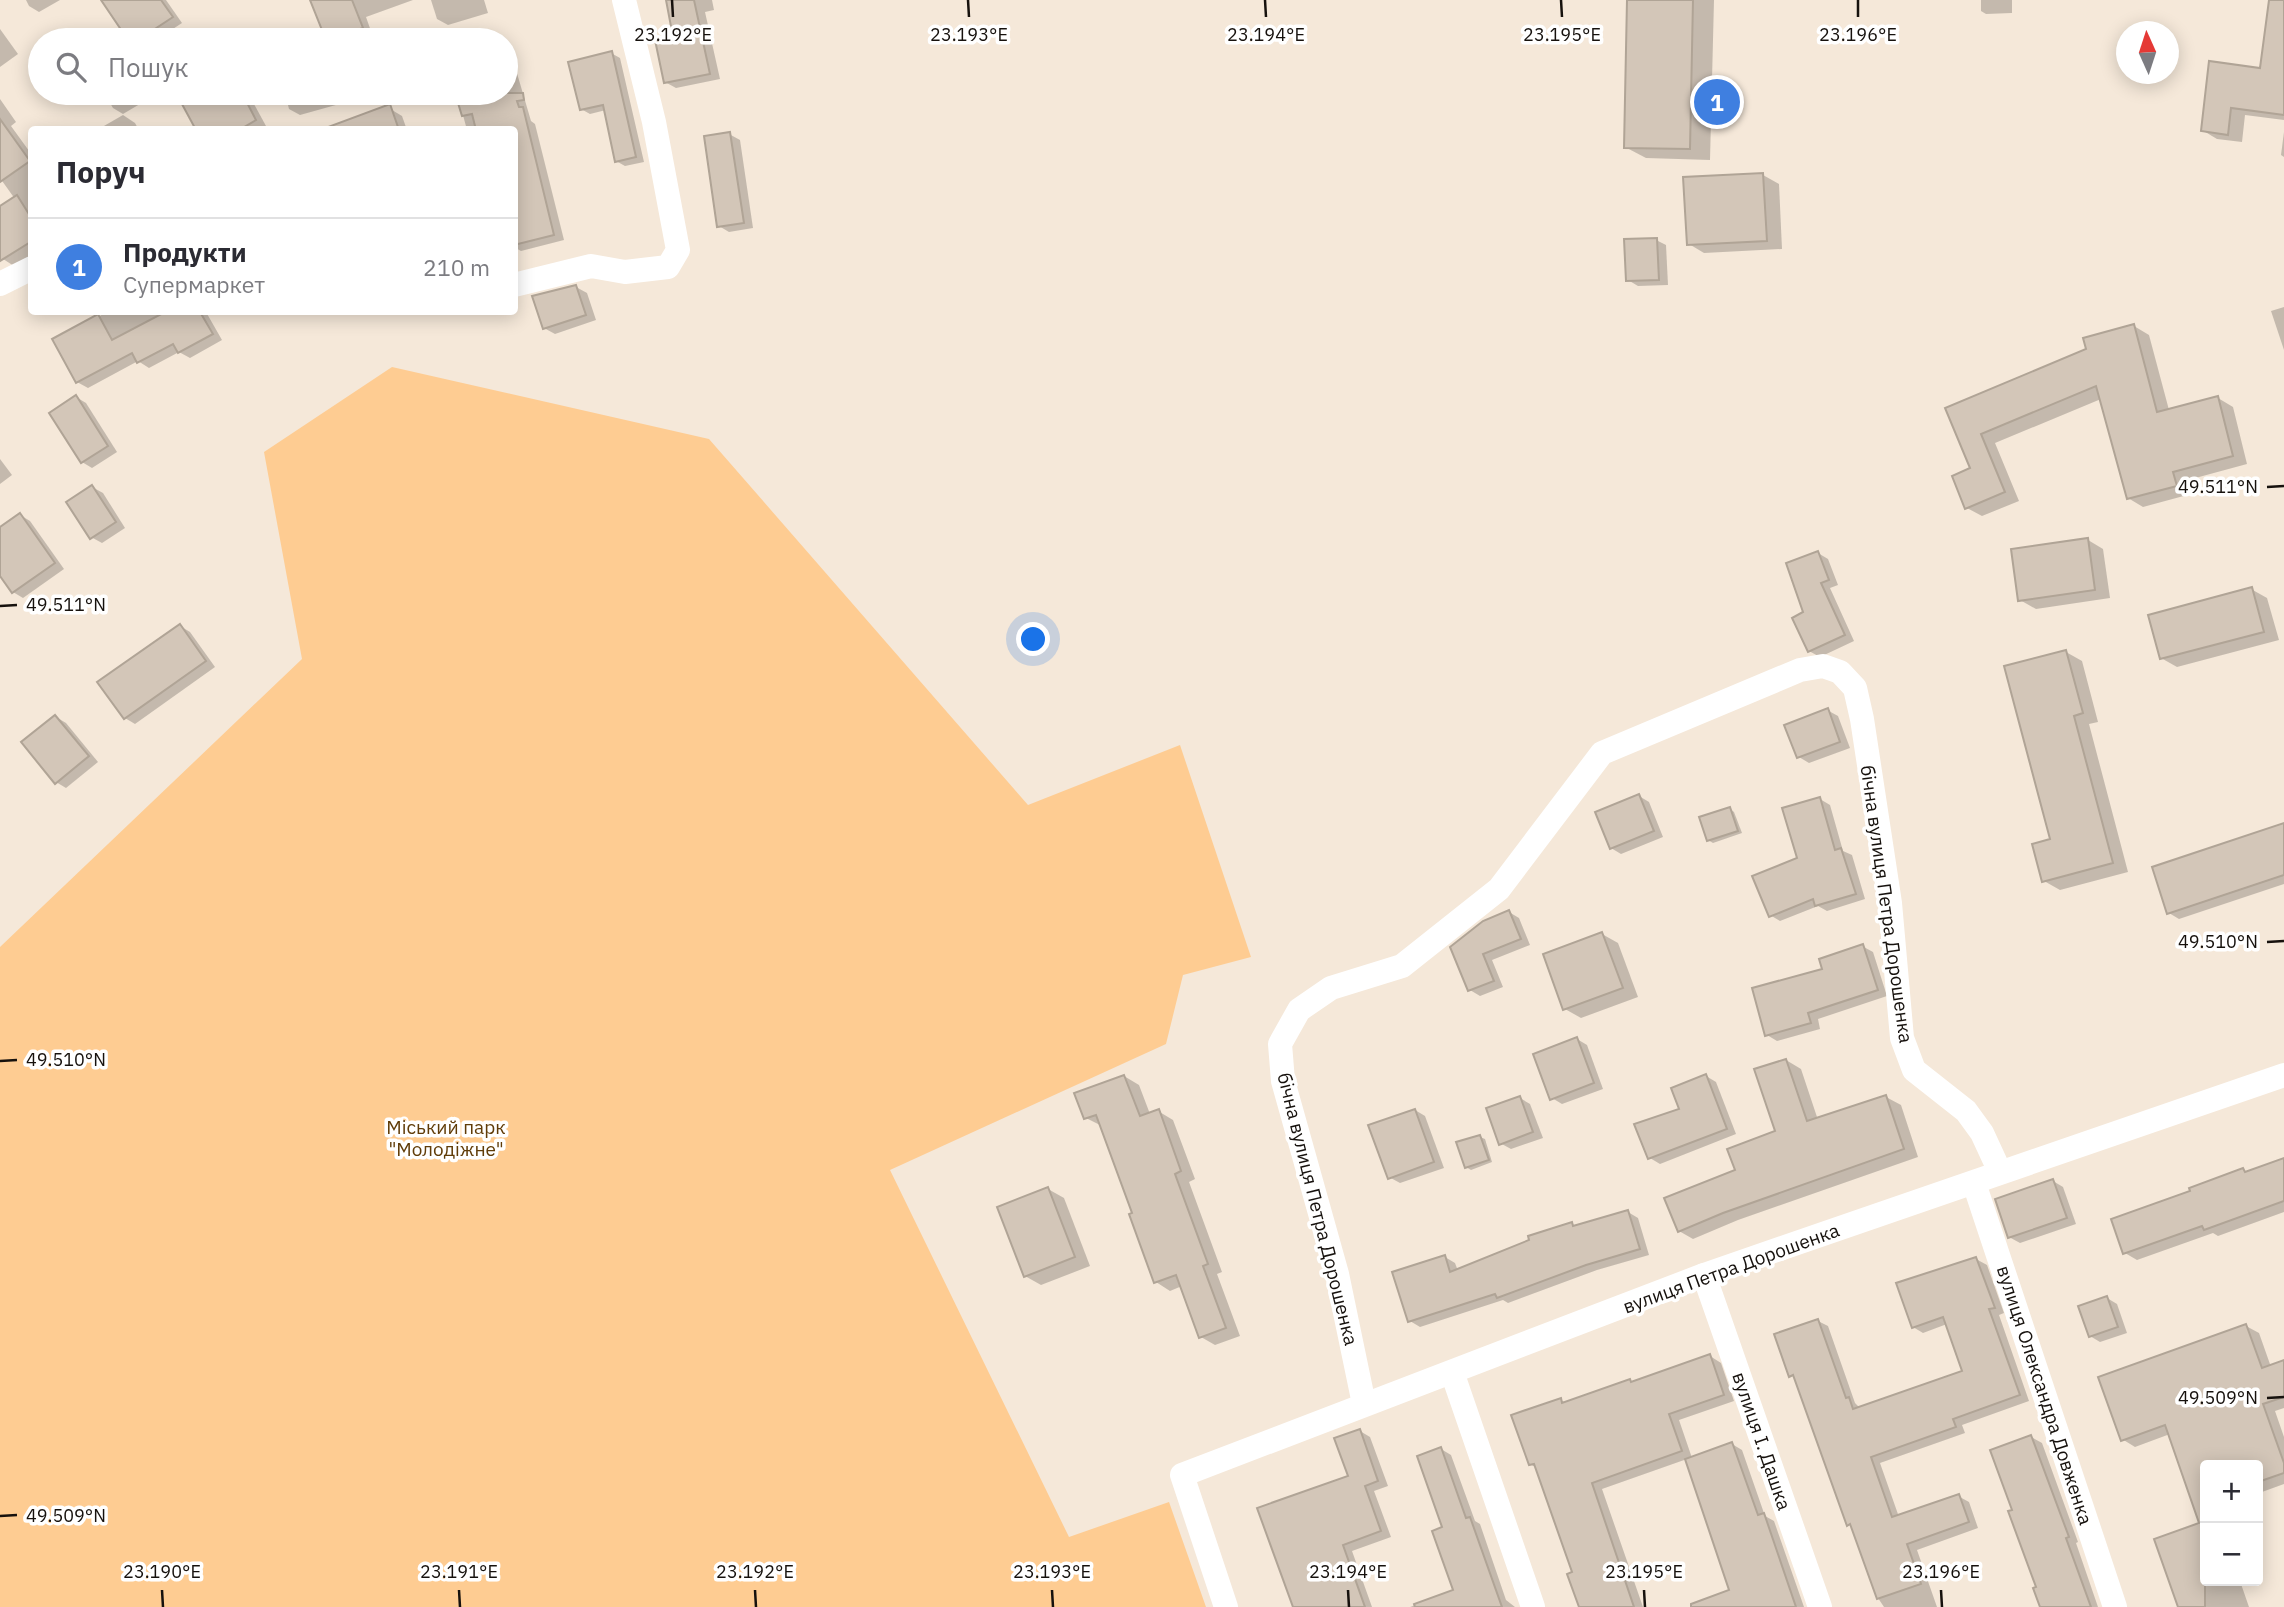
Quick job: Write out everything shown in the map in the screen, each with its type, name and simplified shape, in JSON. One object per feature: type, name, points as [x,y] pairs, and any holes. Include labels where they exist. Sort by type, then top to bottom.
[{"type":"street","points":[[518,284],[591,266],[625,272],[668,267],[678,250],[654,122],[624,0]]},
{"type":"street","points":[[0,284],[28,270]]},
{"type":"street","name":"бічна вулиця Петра Дорошенка","points":[[1364,1404],[1337,1274],[1283,1081],[1280,1044],[1299,1010],[1331,988],[1402,966],[1499,889],[1602,753],[1800,670],[1823,666],[1840,671],[1855,688],[1890,903],[1902,1038],[1914,1070],[1966,1111],[1982,1133],[2000,1172]]},
{"type":"street","name":"вулиця Петра Дорошенка","points":[[1226,1607],[1182,1475],[1704,1275],[2284,1076]]},
{"type":"street","name":"вулиця Олександра Довженка","points":[[1974,1182],[2115,1607]]},
{"type":"street","name":"вулиця І. Дашка","points":[[1704,1275],[1820,1607]]},
{"type":"street","points":[[1452,1372],[1533,1607]]},
{"type":"green space","name":"Міський парк \"Молодіжне\"","points":[[392,367],[709,439],[1028,805],[1180,745],[1251,957],[1183,975],[1166,1044],[890,1170],[1069,1537],[1169,1502],[1206,1607],[0,1607],[0,947],[302,659],[264,452]]},
{"type":"building","points":[[101,0],[161,0],[173,17],[156,28],[120,28]]},
{"type":"building","points":[[310,0],[352,0],[363,28],[321,28]]},
{"type":"building","points":[[666,0],[694,0],[710,74],[664,83],[655,40],[673,37]]},
{"type":"building","points":[[1627,0],[1693,0],[1690,149],[1624,148]]},
{"type":"building","points":[[2269,0],[2284,0],[2284,115],[2231,108],[2228,135],[2201,131],[2209,61],[2260,68]]},
{"type":"building","points":[[612,51],[636,157],[615,162],[603,105],[580,110],[568,62]]},
{"type":"building","points":[[518,93],[523,93],[524,100],[518,101]]},
{"type":"building","points":[[518,104],[523,107],[554,235],[518,244],[518,126],[475,126],[472,114],[462,116],[459,105]]},
{"type":"building","points":[[182,105],[248,105],[256,120],[246,126],[194,126]]},
{"type":"building","points":[[390,105],[398,126],[331,126]]},
{"type":"building","points":[[0,119],[28,158],[28,162],[0,182]]},
{"type":"building","points":[[730,132],[744,223],[717,227],[704,136]]},
{"type":"building","points":[[1763,173],[1767,241],[1687,245],[1683,177]]},
{"type":"building","points":[[17,195],[28,213],[28,244],[0,261],[0,206]]},
{"type":"building","points":[[1657,238],[1659,280],[1626,281],[1624,239]]},
{"type":"building","points":[[576,285],[586,315],[543,329],[532,296]]},
{"type":"building","points":[[99,315],[112,340],[159,315],[202,315],[213,334],[178,353],[173,344],[137,363],[132,353],[76,383],[52,339]]},
{"type":"building","points":[[2134,324],[2157,412],[2218,396],[2233,456],[2173,472],[2177,486],[2127,499],[2096,386],[1981,434],[2005,492],[1965,509],[1952,476],[1970,468],[1945,408],[2086,349],[2083,338]]},
{"type":"building","points":[[76,395],[108,446],[81,463],[49,413]]},
{"type":"building","points":[[92,485],[116,522],[90,539],[66,502]]},
{"type":"building","points":[[20,513],[55,563],[12,593],[0,576],[0,527]]},
{"type":"building","points":[[2088,538],[2095,590],[2018,601],[2011,549]]},
{"type":"building","points":[[1818,551],[1829,580],[1821,583],[1845,635],[1808,652],[1792,618],[1803,612],[1786,563]]},
{"type":"building","points":[[2252,587],[2264,632],[2160,659],[2148,615]]},
{"type":"building","points":[[180,624],[206,661],[124,719],[97,682]]},
{"type":"building","points":[[2066,650],[2083,713],[2074,716],[2113,863],[2042,882],[2032,844],[2050,839],[2004,666]]},
{"type":"building","points":[[1828,708],[1840,742],[1797,758],[1784,725]]},
{"type":"building","points":[[55,715],[89,756],[55,784],[21,742]]},
{"type":"building","points":[[1639,794],[1654,831],[1610,849],[1595,812]]},
{"type":"building","points":[[1820,797],[1835,850],[1841,848],[1856,894],[1815,906],[1813,899],[1769,917],[1752,876],[1797,858],[1782,808]]},
{"type":"building","points":[[1730,807],[1738,831],[1707,841],[1699,817]]},
{"type":"building","points":[[2284,823],[2284,875],[2167,914],[2152,867]]},
{"type":"building","points":[[1509,910],[1521,939],[1483,954],[1494,981],[1468,991],[1450,947],[1483,921]]},
{"type":"building","points":[[1602,932],[1623,988],[1563,1010],[1543,954]]},
{"type":"building","points":[[1863,944],[1878,990],[1808,1013],[1811,1023],[1765,1036],[1752,988],[1822,969],[1819,959]]},
{"type":"building","points":[[1577,1037],[1594,1083],[1550,1100],[1533,1054]]},
{"type":"building","points":[[1786,1059],[1807,1121],[1886,1095],[1904,1149],[1723,1213],[1678,1232],[1664,1198],[1735,1170],[1727,1149],[1775,1131],[1754,1069]]},
{"type":"building","points":[[1706,1074],[1727,1129],[1648,1159],[1634,1124],[1679,1109],[1671,1088]]},
{"type":"building","points":[[1124,1075],[1140,1116],[1159,1109],[1181,1171],[1175,1174],[1208,1264],[1203,1266],[1226,1328],[1199,1338],[1176,1275],[1154,1283],[1096,1115],[1084,1119],[1074,1093]]},
{"type":"building","points":[[1520,1096],[1533,1132],[1499,1145],[1486,1108]]},
{"type":"building","points":[[1415,1109],[1434,1162],[1388,1179],[1368,1125]]},
{"type":"building","points":[[1480,1135],[1489,1160],[1465,1168],[1456,1142]]},
{"type":"building","points":[[2284,1158],[2284,1201],[2204,1230],[2202,1226],[2123,1254],[2111,1219],[2190,1191],[2189,1188],[2243,1168],[2245,1172]]},
{"type":"building","points":[[2053,1179],[2067,1218],[2008,1238],[1995,1199]]},
{"type":"building","points":[[1048,1187],[1075,1257],[1024,1277],[997,1207]]},
{"type":"building","points":[[1628,1210],[1640,1249],[1586,1265],[1497,1298],[1495,1294],[1408,1322],[1392,1272],[1445,1255],[1450,1272],[1529,1240],[1528,1236],[1572,1222],[1573,1226]]},
{"type":"building","points":[[1976,1257],[1995,1308],[1989,1309],[2020,1395],[1953,1419],[1956,1427],[1871,1457],[1892,1517],[1959,1494],[1969,1522],[1907,1544],[1921,1584],[1877,1599],[1850,1524],[1847,1526],[1793,1375],[1789,1377],[1774,1334],[1818,1319],[1846,1398],[1849,1397],[1853,1409],[1962,1371],[1943,1317],[1912,1328],[1896,1283]]},
{"type":"building","points":[[2107,1296],[2118,1327],[2089,1337],[2078,1306]]},
{"type":"building","points":[[2246,1324],[2262,1368],[2284,1360],[2284,1397],[2263,1404],[2284,1463],[2284,1473],[2263,1480],[2263,1460],[2200,1460],[2200,1586],[2205,1586],[2205,1607],[2178,1607],[2154,1539],[2199,1523],[2165,1425],[2121,1441],[2098,1377]]},
{"type":"building","points":[[1710,1354],[1724,1395],[1669,1414],[1682,1451],[1592,1483],[1634,1607],[1579,1607],[1567,1574],[1572,1572],[1534,1464],[1529,1465],[1511,1415],[1561,1398],[1562,1403],[1630,1379],[1631,1382]]},
{"type":"building","points":[[1360,1429],[1378,1481],[1365,1486],[1381,1531],[1343,1545],[1365,1607],[1293,1607],[1257,1508],[1348,1476],[1334,1438]]},
{"type":"building","points":[[2031,1435],[2069,1537],[2066,1538],[2091,1607],[2040,1607],[2033,1588],[2036,1587],[2008,1511],[2012,1510],[1990,1450]]},
{"type":"building","points":[[1732,1442],[1758,1515],[1764,1513],[1796,1607],[1691,1607],[1691,1604],[1729,1590],[1685,1459]]},
{"type":"building","points":[[1441,1447],[1466,1518],[1470,1517],[1502,1607],[1415,1607],[1414,1604],[1453,1590],[1432,1531],[1442,1527],[1417,1456]]},
{"type":"place","name":"Продукти","points":[[1717,102]]}]
